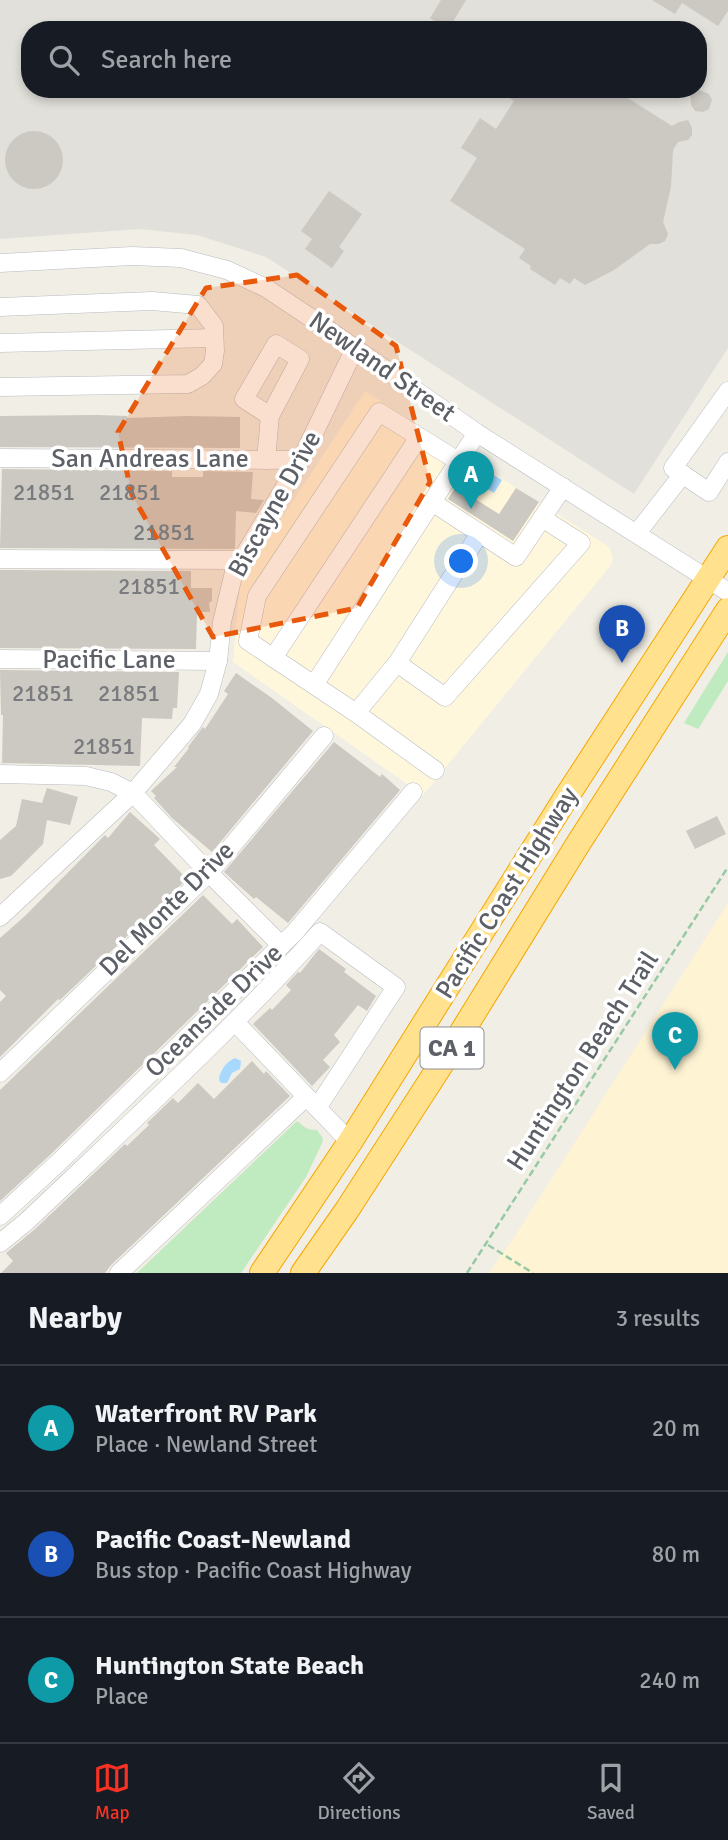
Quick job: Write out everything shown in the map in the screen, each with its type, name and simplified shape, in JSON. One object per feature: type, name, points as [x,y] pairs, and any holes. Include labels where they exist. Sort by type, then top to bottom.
[{"type":"highway","name":"Pacific Coast Highway","points":[[262,1273],[349,1142],[566,796],[718,585],[728,548]]},
{"type":"highway","name":"Pacific Coast Highway","points":[[303,1273],[455,1043],[728,610]]},
{"type":"street","name":"Newland Street","points":[[0,263],[132,256],[181,258],[227,270],[266,288],[477,433],[718,585]]},
{"type":"street","points":[[0,307],[152,302],[198,305],[214,326],[213,364],[202,376],[188,384],[0,387]]},
{"type":"street","points":[[0,343],[214,338]]},
{"type":"street","name":"Biscayne Drive","points":[[0,917],[133,793],[192,724],[209,694],[234,572],[301,460],[355,348]]},
{"type":"street","points":[[728,391],[673,468],[709,492],[728,462]]},
{"type":"street","points":[[435,770],[248,641],[257,596],[379,412],[458,461]]},
{"type":"street","points":[[266,460],[270,416]]},
{"type":"street","points":[[314,685],[477,433]]},
{"type":"street","points":[[273,657],[419,437]]},
{"type":"street","name":"San Andreas Lane","points":[[0,458],[301,460]]},
{"type":"street","points":[[637,533],[682,474]]},
{"type":"street","points":[[432,502],[516,556],[563,487]]},
{"type":"street","points":[[397,663],[445,697],[581,543],[542,518]]},
{"type":"street","points":[[356,713],[397,663],[480,533]]},
{"type":"street","points":[[0,559],[242,560]]},
{"type":"street","name":"Pacific Lane","points":[[0,659],[218,660]]},
{"type":"street","name":"Del Monte Drive","points":[[0,1073],[209,873],[324,736]]},
{"type":"street","points":[[0,774],[86,776],[111,782],[133,793],[281,945]]},
{"type":"street","name":"Oceanside Drive","points":[[0,1216],[295,933],[413,792]]},
{"type":"street","points":[[0,1243],[26,1222],[236,1022],[320,932],[396,988],[312,1102],[119,1273]]},
{"type":"street","points":[[236,1022],[349,1142]]},
{"type":"path","name":"Huntington Beach Trail","points":[[467,1273],[728,867]]},
{"type":"path","points":[[487,1244],[533,1273]]},
{"type":"highlighted area","points":[[297,275],[396,346],[430,482],[357,608],[213,637],[132,495],[118,432],[206,288]]},
{"type":"shaded area","points":[[0,0],[728,0],[728,348],[634,494],[266,257],[197,235],[140,229],[0,239]]},
{"type":"shaded area","points":[[365,391],[609,547],[613,558],[611,565],[423,795],[233,662],[240,582]]},
{"type":"green space","points":[[728,652],[728,681],[698,729],[684,723]]},
{"type":"green space","points":[[297,1121],[308,1129],[317,1130],[323,1141],[306,1177],[241,1273],[137,1273]]},
{"type":"sand","points":[[728,903],[728,1273],[489,1273],[515,1236]]},
{"type":"water","points":[[477,465],[502,480],[494,493],[469,478]]},
{"type":"water","points":[[235,1058],[241,1061],[240,1069],[232,1073],[227,1083],[221,1083],[219,1080],[222,1070]]},
{"type":"building","points":[[441,0],[466,0],[453,21],[434,21],[430,18]]},
{"type":"building","points":[[652,0],[728,0],[728,11],[718,26],[682,3],[675,14]]},
{"type":"building","points":[[707,93],[712,100],[709,109],[703,112],[695,111],[691,98],[707,98]]},
{"type":"building","points":[[510,98],[628,98],[672,126],[688,120],[692,135],[688,140],[678,142],[673,150],[671,187],[663,222],[668,234],[665,241],[650,244],[614,270],[585,285],[574,278],[570,284],[560,278],[555,285],[530,269],[531,266],[519,258],[525,249],[450,201],[477,158],[461,148],[480,118],[496,129],[514,101]]},
{"type":"building","points":[[34,131],[50,136],[58,144],[63,160],[58,176],[50,184],[34,189],[18,184],[10,176],[5,160],[10,144],[18,136]]},
{"type":"building","points":[[329,191],[362,214],[339,247],[344,251],[332,268],[305,249],[312,239],[301,231]]},
{"type":"building","points":[[96,415],[127,418],[240,417],[240,448],[0,447],[0,416]]},
{"type":"building","points":[[2,469],[172,471],[172,477],[203,477],[203,471],[253,472],[251,499],[264,500],[256,513],[236,511],[235,549],[0,548]]},
{"type":"building","points":[[459,482],[475,492],[472,497],[499,514],[516,488],[539,502],[513,541],[448,499]]},
{"type":"building","points":[[0,570],[191,571],[191,588],[212,588],[212,601],[209,603],[210,612],[197,612],[196,649],[0,648]]},
{"type":"building","points":[[0,670],[179,672],[177,708],[173,708],[172,719],[142,718],[140,766],[2,763]]},
{"type":"building","points":[[236,673],[313,731],[212,852],[172,818],[151,791],[177,767],[174,767],[188,747],[203,727],[205,729],[228,694],[224,691]]},
{"type":"building","points":[[334,742],[380,777],[382,774],[400,790],[288,923],[256,897],[254,899],[224,872]]},
{"type":"building","points":[[47,788],[78,797],[70,825],[47,820],[43,844],[11,876],[0,879],[0,840],[16,826],[22,799],[42,803]]},
{"type":"building","points":[[130,812],[160,839],[154,845],[187,879],[0,1057],[0,1002],[6,996],[0,990],[0,938],[105,835],[108,838]]},
{"type":"building","points":[[717,816],[726,834],[695,849],[686,831]]},
{"type":"building","points":[[203,895],[232,924],[237,919],[263,947],[0,1201],[0,1090]]},
{"type":"building","points":[[319,949],[376,996],[367,1011],[358,1005],[334,1035],[340,1042],[323,1060],[330,1067],[312,1086],[253,1024],[270,1008],[272,1010],[291,990],[286,985],[300,973]]},
{"type":"building","points":[[252,1061],[264,1074],[266,1071],[290,1096],[105,1273],[1,1273],[13,1261],[6,1253],[125,1144],[127,1146],[173,1098],[178,1103],[198,1083],[214,1099]]},
{"type":"place","name":"Waterfront RV Park","points":[[471,509]]},
{"type":"place","name":"Pacific Coast-Newland","points":[[622,663]]},
{"type":"place","name":"Huntington State Beach","points":[[675,1070]]}]
